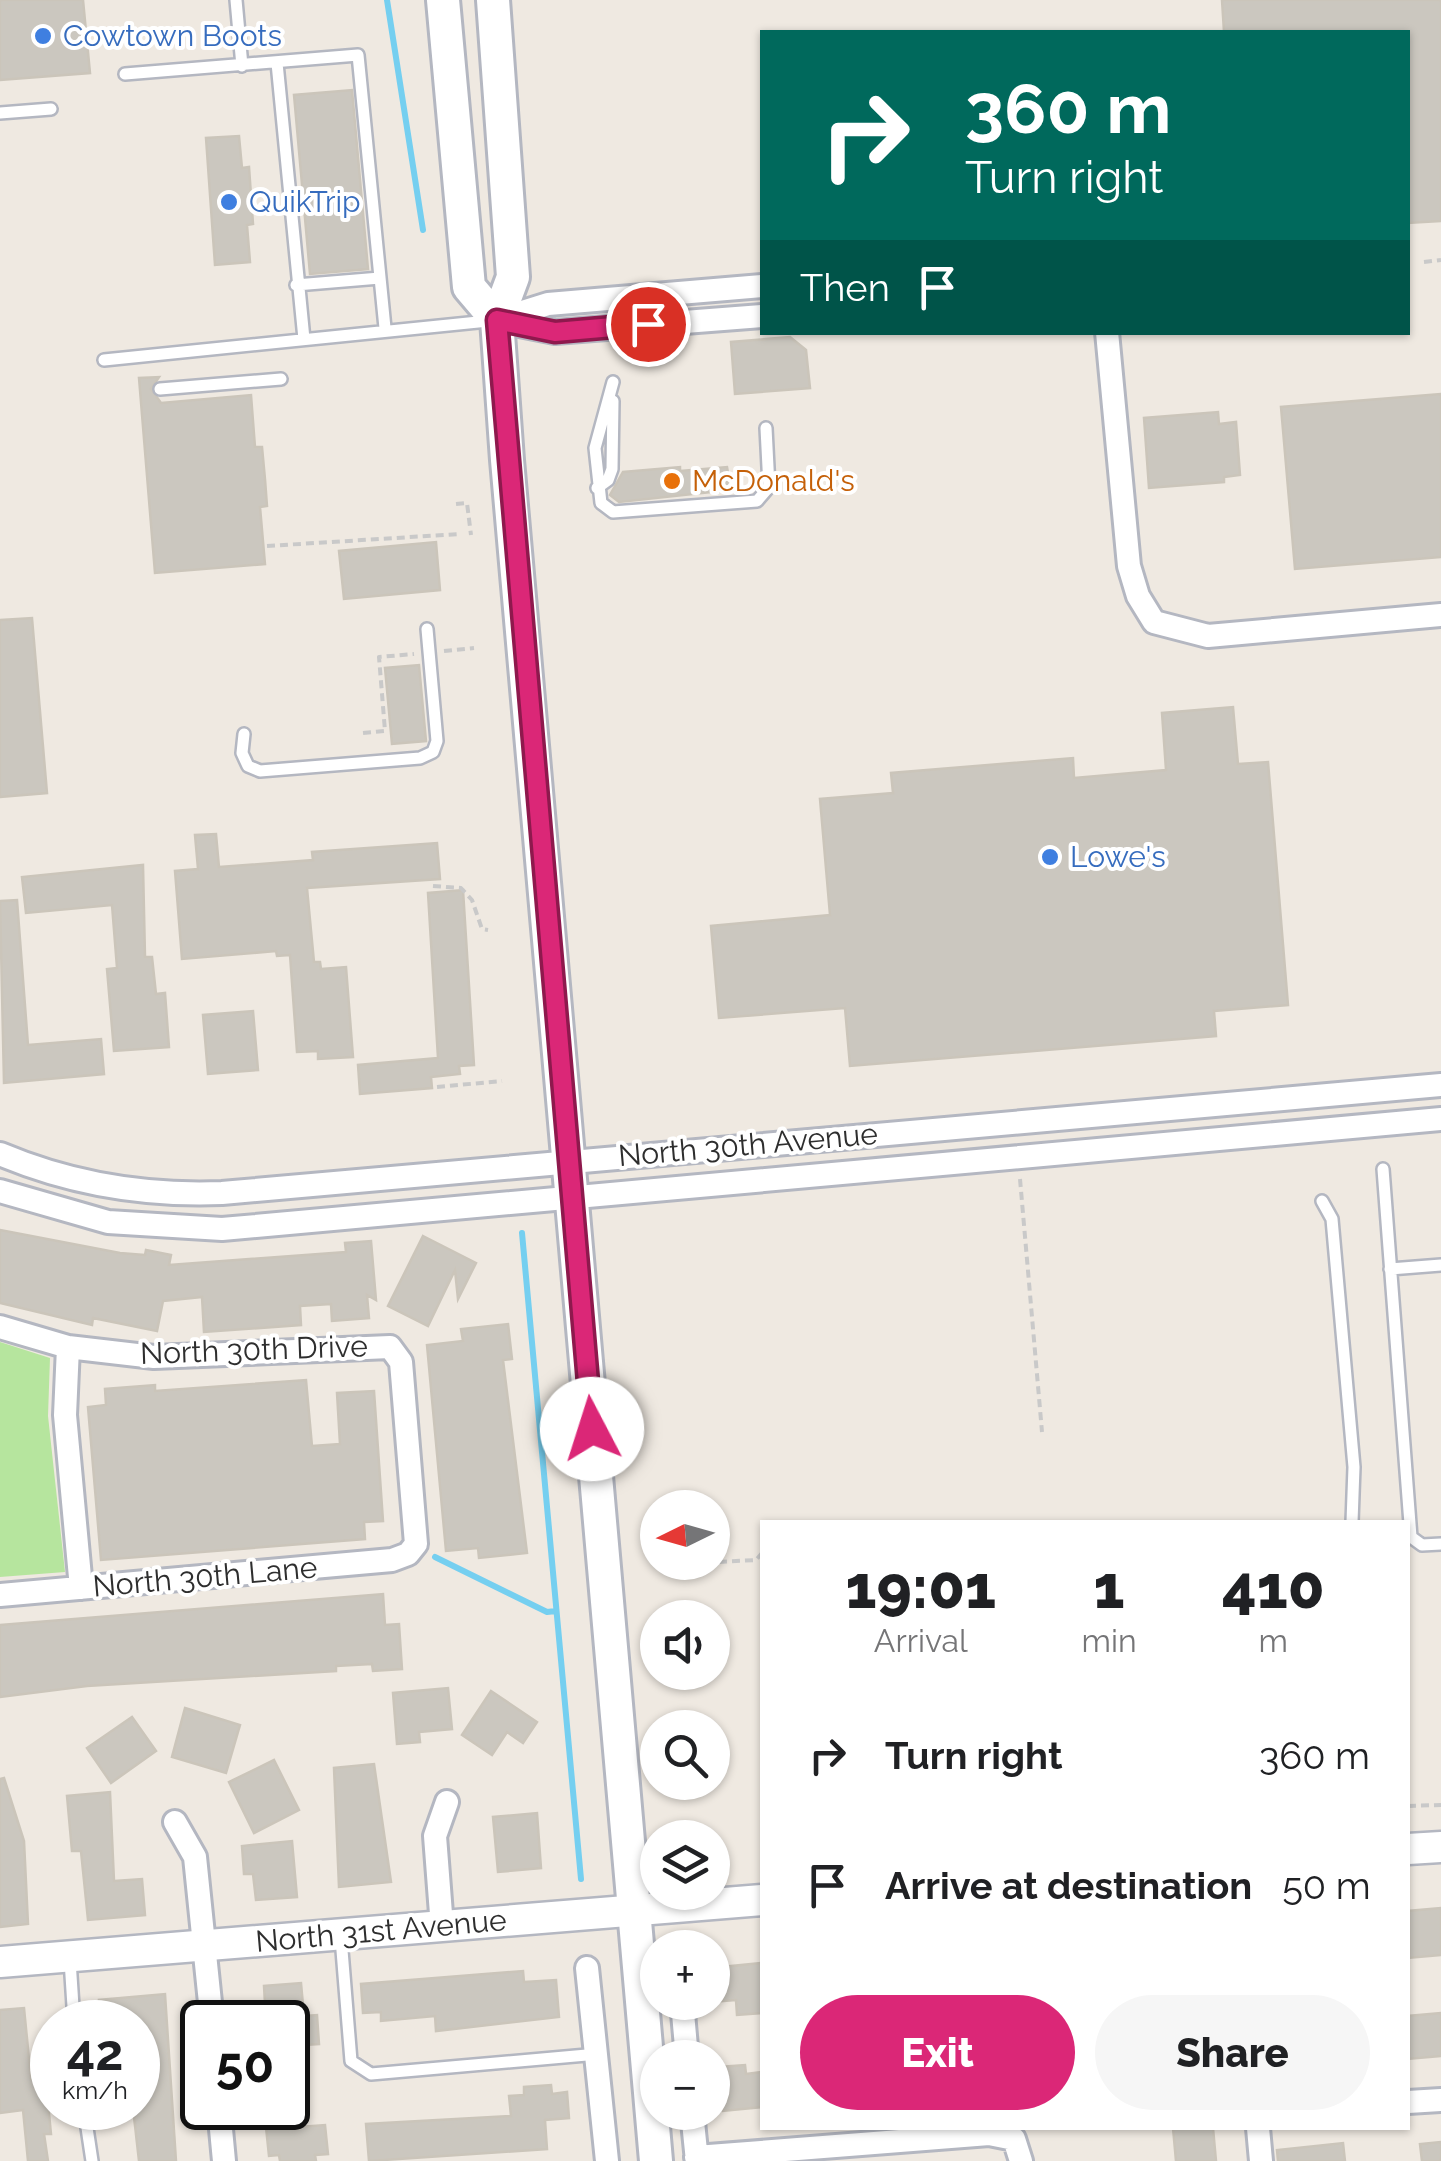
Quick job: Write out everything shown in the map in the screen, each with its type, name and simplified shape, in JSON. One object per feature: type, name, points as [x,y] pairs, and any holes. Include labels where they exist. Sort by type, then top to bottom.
[{"type":"main road","points":[[444,0],[469,286],[497,320]]},
{"type":"main road","points":[[493,0],[513,277],[497,320],[656,2161]]},
{"type":"street","points":[[497,320],[548,304],[760,286]]},
{"type":"street","points":[[497,320],[555,332],[760,316]]},
{"type":"street","points":[[1108,335],[1129,566],[1138,596],[1154,622],[1208,636],[1441,615]]},
{"type":"street","name":"North 30th Avenue","points":[[0,1154],[92,1182],[176,1195],[1441,1084]]},
{"type":"street","name":"North 30th Avenue","points":[[0,1191],[71,1214],[184,1230],[1441,1119]]},
{"type":"street","name":"North 30th Drive","points":[[0,1327],[68,1348],[154,1357],[390,1347],[402,1362],[416,1544],[408,1554]]},
{"type":"street","points":[[68,1348],[65,1415],[81,1588]]},
{"type":"street","name":"North 30th Lane","points":[[0,1594],[392,1560],[408,1554]]},
{"type":"street","points":[[442,1927],[435,1836],[447,1802]]},
{"type":"street","points":[[176,1822],[195,1857],[210,2000]]},
{"type":"street","points":[[1410,1849],[1441,1847]]},
{"type":"street","name":"North 31st Avenue","points":[[0,1962],[760,1900]]},
{"type":"street","points":[[587,1968],[607,2161]]},
{"type":"street","points":[[1410,2102],[1441,2100]]},
{"type":"street","points":[[220,2130],[224,2161]]},
{"type":"street","points":[[694,2130],[696,2159],[989,2134],[1017,2150]]},
{"type":"street","points":[[1258,2130],[1262,2161]]},
{"type":"lane","points":[[236,0],[242,66]]},
{"type":"lane","points":[[125,74],[358,55],[385,328]]},
{"type":"lane","points":[[277,62],[304,339]]},
{"type":"lane","points":[[0,113],[51,109]]},
{"type":"lane","points":[[296,285],[380,278]]},
{"type":"lane","points":[[104,360],[385,328],[497,320]]},
{"type":"lane","points":[[160,389],[281,379]]},
{"type":"lane","points":[[613,382],[595,448],[601,503],[622,514],[757,501],[770,487],[766,428]]},
{"type":"lane","points":[[244,734],[248,766],[260,771],[420,758],[433,752],[437,741],[427,629]]},
{"type":"lane","points":[[1383,1169],[1409,1520]]},
{"type":"lane","points":[[1322,1201],[1332,1218],[1354,1467],[1352,1520]]},
{"type":"lane","points":[[1390,1269],[1441,1265]]},
{"type":"lane","points":[[1410,1537],[1422,1545],[1441,1544]]},
{"type":"lane","points":[[340,1934],[351,2061],[371,2074],[598,2054]]},
{"type":"lane","points":[[69,1956],[72,2000]]},
{"type":"lane","points":[[87,2130],[92,2161]]},
{"type":"path","points":[[1424,262],[1441,260]]},
{"type":"path","points":[[456,504],[467,503],[471,535]]},
{"type":"path","points":[[267,546],[458,534]]},
{"type":"path","points":[[438,652],[474,648]]},
{"type":"path","points":[[363,733],[385,731],[379,656],[423,653]]},
{"type":"path","points":[[433,886],[461,888],[482,929],[488,930]]},
{"type":"path","points":[[437,1088],[502,1081]]},
{"type":"path","points":[[1020,1180],[1042,1432]]},
{"type":"path","points":[[730,1561],[756,1560],[760,1555]]},
{"type":"path","points":[[1410,1806],[1441,1805]]},
{"type":"green space","points":[[0,1342],[50,1358],[48,1416],[65,1572],[0,1577]]},
{"type":"building","name":"Cowtown Boots","points":[[0,0],[83,0],[90,73],[0,80]]},
{"type":"building","points":[[1222,0],[1441,0],[1441,221],[1410,223],[1410,30],[1224,30]]},
{"type":"building","name":"QuikTrip","points":[[352,90],[368,269],[310,274],[294,95]]},
{"type":"building","name":"QuikTrip","points":[[239,136],[242,168],[249,167],[253,224],[247,225],[250,262],[215,265],[206,138]]},
{"type":"building","points":[[790,337],[806,350],[810,388],[735,394],[731,342]]},
{"type":"building","points":[[159,377],[151,389],[161,403],[251,395],[255,447],[262,447],[265,479],[267,506],[260,507],[265,564],[155,573],[139,378]]},
{"type":"building","points":[[1441,394],[1441,557],[1295,569],[1281,407]]},
{"type":"building","points":[[1218,412],[1219,424],[1236,422],[1240,475],[1224,477],[1224,482],[1149,488],[1144,418]]},
{"type":"building","name":"McDonald's","points":[[680,467],[680,471],[727,467],[731,490],[619,502],[610,495],[623,472]]},
{"type":"building","points":[[436,542],[440,590],[344,599],[339,551]]},
{"type":"building","points":[[32,618],[47,793],[0,797],[0,620]]},
{"type":"building","points":[[419,665],[426,741],[392,744],[385,668]]},
{"type":"building","name":"Lowe's","points":[[1233,707],[1238,764],[1268,762],[1288,1005],[1214,1011],[1216,1036],[850,1066],[845,1008],[719,1018],[711,926],[830,915],[820,799],[893,793],[891,773],[1073,758],[1074,778],[1166,770],[1162,713]]},
{"type":"building","points":[[216,834],[219,867],[313,860],[312,852],[437,843],[440,879],[307,888],[314,962],[320,962],[321,969],[346,967],[353,1057],[318,1059],[318,1051],[297,1052],[290,955],[277,956],[276,951],[182,959],[175,871],[198,869],[195,835]]},
{"type":"building","points":[[143,865],[145,957],[152,957],[156,994],[165,993],[169,1047],[114,1051],[107,969],[117,968],[112,905],[26,913],[22,877]]},
{"type":"building","points":[[463,890],[474,1065],[459,1066],[460,1074],[431,1077],[432,1088],[360,1094],[358,1065],[438,1058],[428,893]]},
{"type":"building","points":[[17,900],[28,1045],[101,1039],[104,1074],[4,1083],[0,901]]},
{"type":"building","points":[[253,1011],[258,1070],[208,1074],[203,1015]]},
{"type":"building","points":[[0,1230],[120,1253],[145,1255],[146,1250],[171,1255],[169,1265],[346,1252],[345,1243],[371,1241],[376,1300],[367,1295],[369,1318],[332,1321],[331,1304],[300,1306],[301,1325],[204,1332],[202,1297],[163,1301],[157,1331],[93,1318],[92,1325],[0,1303]]},
{"type":"building","points":[[423,1236],[476,1263],[458,1299],[455,1270],[428,1326],[388,1306]]},
{"type":"building","points":[[508,1324],[512,1359],[503,1360],[527,1553],[479,1558],[478,1548],[446,1551],[427,1345],[463,1341],[461,1329]]},
{"type":"building","points":[[306,1380],[312,1446],[340,1444],[337,1393],[374,1391],[383,1521],[364,1522],[365,1539],[101,1560],[88,1407],[106,1405],[105,1389],[155,1385],[155,1391]]},
{"type":"building","points":[[383,1594],[385,1625],[399,1624],[402,1669],[373,1671],[372,1664],[336,1666],[336,1671],[87,1686],[0,1697],[0,1625]]},
{"type":"building","points":[[448,1688],[452,1729],[419,1732],[420,1742],[397,1744],[393,1693]]},
{"type":"building","points":[[491,1691],[537,1722],[523,1743],[507,1732],[492,1755],[462,1735]]},
{"type":"building","points":[[185,1708],[240,1725],[226,1773],[172,1757]]},
{"type":"building","points":[[132,1717],[156,1751],[111,1783],[87,1748]]},
{"type":"building","points":[[274,1760],[299,1810],[254,1833],[229,1782]]},
{"type":"building","points":[[374,1764],[391,1882],[339,1887],[334,1768]]},
{"type":"building","points":[[4,1778],[24,1841],[28,1924],[0,1927],[0,1779]]},
{"type":"building","points":[[110,1792],[114,1881],[142,1879],[145,1915],[88,1920],[81,1851],[72,1851],[67,1796]]},
{"type":"building","points":[[537,1813],[541,1868],[498,1872],[493,1817]]},
{"type":"building","points":[[292,1841],[297,1897],[256,1900],[253,1874],[244,1874],[242,1846]]},
{"type":"building","points":[[1441,1908],[1441,1955],[1410,1958],[1410,1911]]},
{"type":"building","points":[[760,1963],[760,2013],[737,2015],[736,2000],[730,2000],[730,1966]]},
{"type":"building","points":[[523,1971],[524,1982],[556,1980],[559,2017],[436,2031],[435,2016],[381,2021],[381,2012],[363,2013],[361,1984]]},
{"type":"building","points":[[301,1983],[303,2000],[265,2000],[264,1986]]},
{"type":"building","points":[[165,1994],[176,2161],[139,2161],[135,2130],[160,2130],[160,2000],[99,2000]]},
{"type":"building","points":[[24,2008],[30,2069],[30,2130],[51,2130],[51,2134],[44,2134],[48,2161],[28,2161],[23,2110],[0,2113],[0,2010]]},
{"type":"building","points":[[1441,2013],[1441,2056],[1410,2059],[1410,2016]]},
{"type":"building","points":[[317,2015],[319,2044],[310,2045],[310,2016]]},
{"type":"building","points":[[745,2065],[746,2074],[760,2072],[760,2107],[730,2110],[730,2066]]},
{"type":"building","points":[[551,2085],[552,2094],[567,2092],[569,2118],[545,2120],[547,2149],[369,2161],[366,2124],[511,2116],[509,2096],[524,2095],[524,2087]]},
{"type":"building","points":[[325,2125],[328,2154],[315,2155],[316,2161],[280,2161],[279,2155],[269,2156],[266,2130],[310,2130],[310,2126]]},
{"type":"building","points":[[1173,2130],[1213,2130],[1216,2161],[1176,2161]]},
{"type":"building","points":[[1441,2142],[1441,2161],[1422,2161],[1420,2144]]},
{"type":"building","points":[[1343,2143],[1345,2161],[1278,2161],[1277,2150]]},
{"type":"waterway","points":[[387,0],[423,230]]},
{"type":"waterway","points":[[522,1233],[581,1879]]},
{"type":"waterway","points":[[435,1557],[547,1612],[556,1611]]},
{"type":"place","name":"Cowtown Boots","points":[[43,36]]},
{"type":"place","name":"QuikTrip","points":[[229,202]]},
{"type":"place","name":"McDonald's","points":[[672,481]]},
{"type":"place","name":"Lowe's","points":[[1050,857]]},
{"type":"route","points":[[592,1429],[497,320],[555,332],[648,324]]}]
